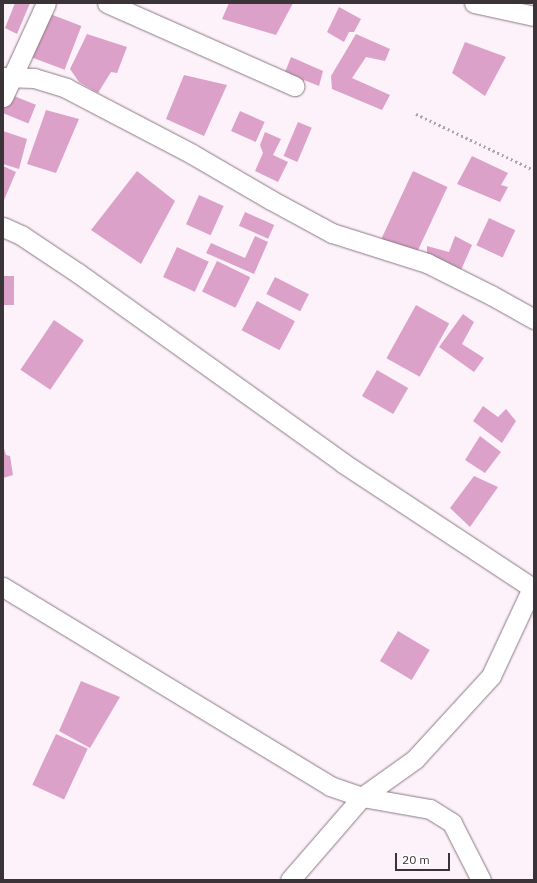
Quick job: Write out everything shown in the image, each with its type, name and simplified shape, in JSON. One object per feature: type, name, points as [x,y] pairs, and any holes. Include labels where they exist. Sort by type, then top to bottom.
[{"type":"street","points":[[3,97],[7,77],[46,3]]},
{"type":"street","points":[[107,3],[294,86]]},
{"type":"street","points":[[474,3],[534,16]]},
{"type":"street","points":[[7,77],[34,78],[66,88],[192,154],[271,200],[332,232],[413,257],[427,263],[491,295],[534,319]]},
{"type":"street","points":[[3,227],[21,235],[71,269],[343,463],[533,589],[491,676],[415,759],[362,797],[290,880]]},
{"type":"street","points":[[3,587],[330,786],[362,797],[430,809],[452,822],[482,880]]},
{"type":"path","points":[[416,114],[534,170]]},
{"type":"building","points":[[15,3],[30,3],[17,34],[5,28]]},
{"type":"building","points":[[229,3],[293,3],[276,35],[222,19]]},
{"type":"building","points":[[339,7],[361,19],[354,32],[349,32],[344,42],[327,32]]},
{"type":"building","points":[[45,12],[81,26],[65,70],[28,56]]},
{"type":"building","points":[[87,34],[127,47],[117,73],[111,72],[98,93],[79,82],[70,69]]},
{"type":"building","points":[[356,34],[390,49],[385,61],[366,57],[352,78],[390,95],[382,110],[332,89],[331,76]]},
{"type":"building","points":[[465,42],[506,57],[485,96],[452,73]]},
{"type":"building","points":[[291,57],[323,71],[319,86],[304,80],[298,97],[278,90]]},
{"type":"building","points":[[184,75],[227,85],[204,136],[166,119]]},
{"type":"building","points":[[9,94],[36,105],[28,123],[3,113],[3,109]]},
{"type":"building","points":[[46,110],[79,119],[56,173],[27,164]]},
{"type":"building","points":[[240,111],[265,122],[256,142],[231,131]]},
{"type":"building","points":[[298,122],[312,128],[297,162],[284,156]]},
{"type":"building","points":[[3,131],[27,139],[19,169],[3,164]]},
{"type":"building","points":[[265,132],[281,139],[273,155],[288,162],[278,182],[255,171],[263,153],[260,145]]},
{"type":"building","points":[[472,156],[508,173],[501,185],[508,187],[500,202],[457,184]]},
{"type":"building","points":[[3,166],[16,172],[4,200],[3,200]]},
{"type":"building","points":[[137,171],[175,201],[141,264],[91,230]]},
{"type":"building","points":[[413,171],[447,187],[415,257],[380,241]]},
{"type":"building","points":[[199,195],[224,206],[211,235],[186,224]]},
{"type":"building","points":[[245,212],[274,225],[268,239],[239,226]]},
{"type":"building","points":[[489,218],[515,230],[503,257],[476,245]]},
{"type":"building","points":[[255,236],[268,242],[254,274],[206,253],[211,243],[245,258]]},
{"type":"building","points":[[455,236],[472,245],[458,277],[427,263],[427,246],[449,252]]},
{"type":"building","points":[[177,247],[209,262],[195,292],[163,277]]},
{"type":"building","points":[[217,261],[250,277],[235,308],[202,292]]},
{"type":"building","points":[[3,276],[14,276],[14,305],[3,305]]},
{"type":"building","points":[[275,277],[309,294],[300,311],[266,294]]},
{"type":"building","points":[[257,301],[295,321],[279,350],[242,330]]},
{"type":"building","points":[[416,305],[449,323],[420,377],[386,358]]},
{"type":"building","points":[[463,314],[474,322],[462,344],[484,358],[474,372],[439,347]]},
{"type":"building","points":[[54,320],[84,340],[50,390],[20,370]]},
{"type":"building","points":[[377,370],[408,388],[393,414],[362,396]]},
{"type":"building","points":[[483,406],[498,417],[506,409],[516,421],[502,443],[473,421]]},
{"type":"building","points":[[480,436],[501,452],[485,473],[465,460]]},
{"type":"building","points":[[3,445],[6,455],[10,456],[13,475],[3,478]]},
{"type":"building","points":[[474,476],[498,487],[470,527],[450,508]]},
{"type":"building","points":[[398,631],[430,650],[412,680],[380,661]]},
{"type":"building","points":[[81,681],[120,697],[90,748],[59,731]]},
{"type":"building","points":[[56,734],[88,749],[64,800],[32,785]]}]
